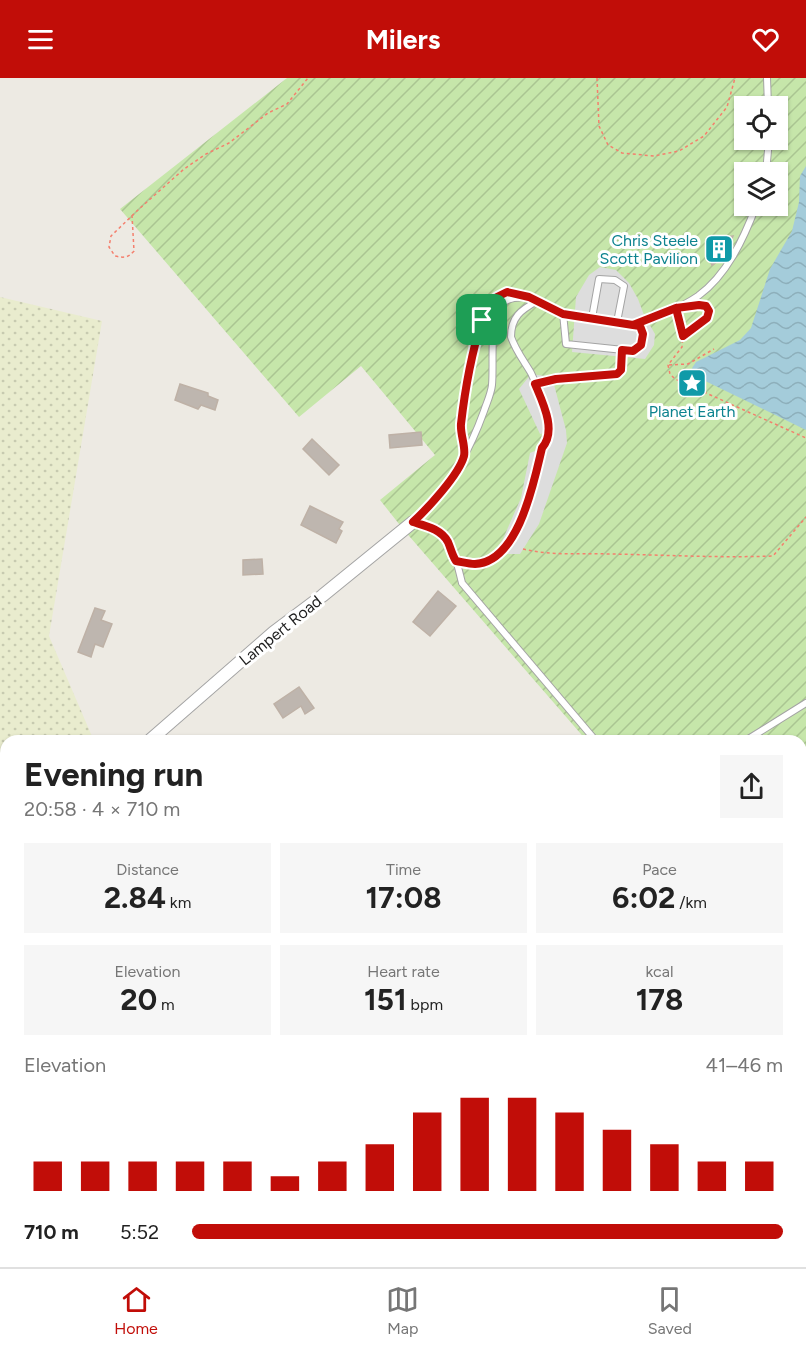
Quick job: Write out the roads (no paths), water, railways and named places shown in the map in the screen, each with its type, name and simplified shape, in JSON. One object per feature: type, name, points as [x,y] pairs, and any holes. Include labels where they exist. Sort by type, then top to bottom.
[{"type":"street","name":"Lampert Road","points":[[156,735],[274,632],[413,522]]},
{"type":"lane","points":[[767,78],[768,96]]},
{"type":"lane","points":[[633,325],[676,308],[700,294],[729,263],[751,216]]},
{"type":"lane","points":[[592,318],[599,279],[615,280],[624,286],[617,322]]},
{"type":"lane","points":[[464,456],[461,428],[466,379],[482,320],[497,297],[507,292],[529,297],[563,314],[640,326],[643,334],[641,345],[633,351],[566,344],[563,314]]},
{"type":"lane","points":[[529,297],[510,298],[501,306],[494,332],[490,396],[477,431],[452,478],[437,498],[413,522],[442,534],[456,561],[462,583],[591,735]]},
{"type":"lane","points":[[456,561],[475,564],[495,557],[511,539],[530,495],[542,448],[549,436],[546,414],[535,384],[514,344],[511,328],[520,311],[537,301]]},
{"type":"lane","points":[[754,735],[806,703]]},
{"type":"water","points":[[806,166],[806,430],[699,378],[693,373],[692,368],[696,362],[740,340],[751,328],[770,269],[792,231],[799,202],[800,176]]},
{"type":"place","name":"Chris Steele Scott Pavilion","points":[[719,249]]},
{"type":"place","name":"Planet Earth","points":[[692,383]]}]
